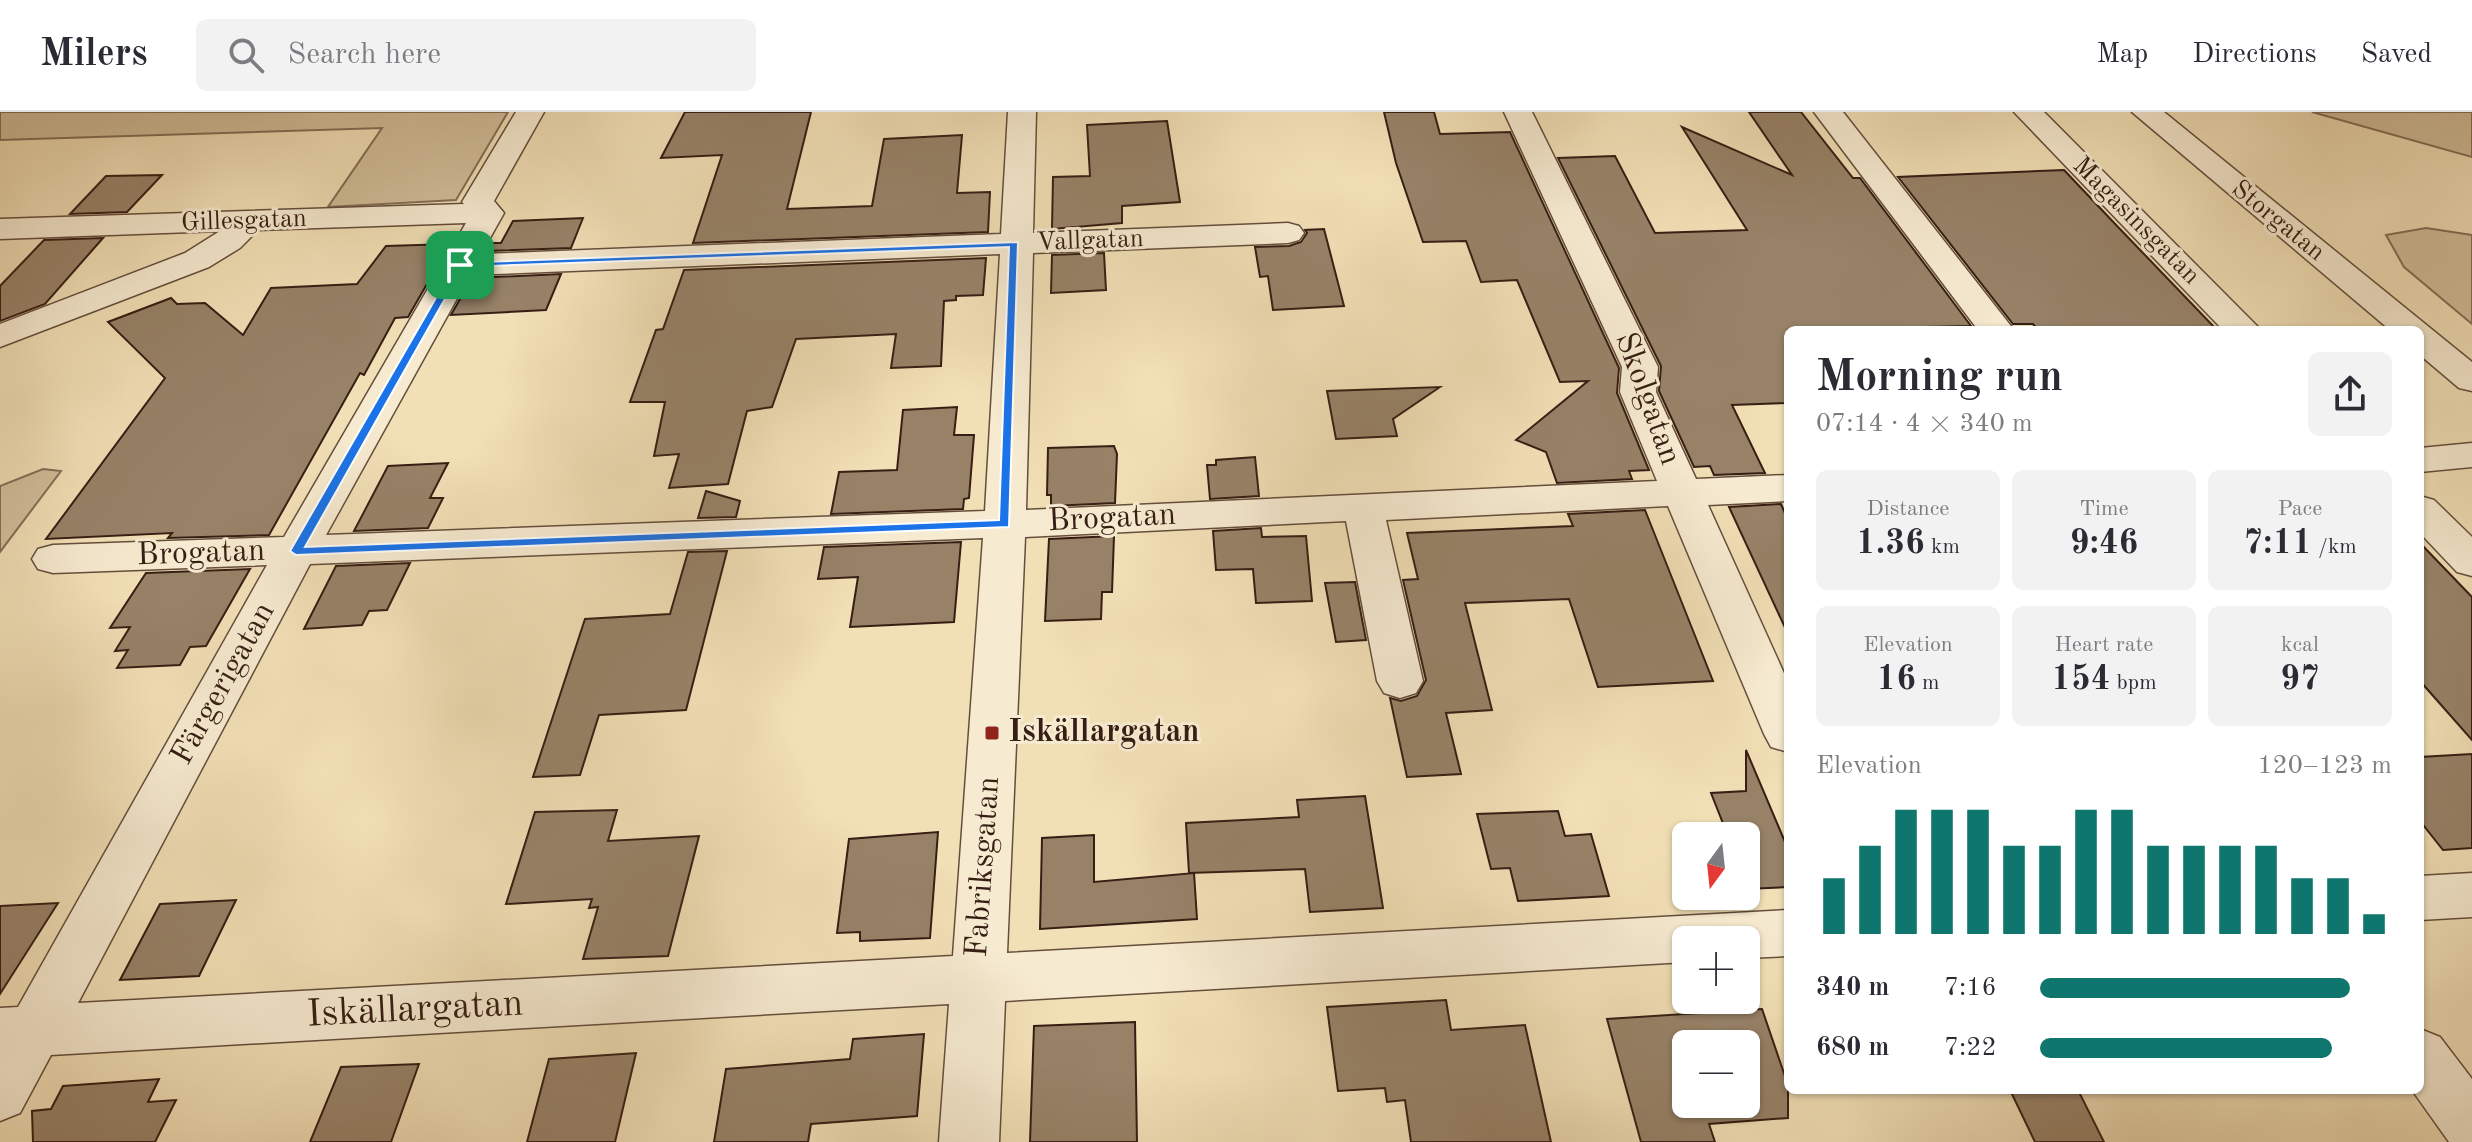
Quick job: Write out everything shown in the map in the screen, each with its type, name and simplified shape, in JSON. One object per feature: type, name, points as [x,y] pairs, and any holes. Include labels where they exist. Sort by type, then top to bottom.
[{"type":"street","name":"Färgerigatan","points":[[0,1094],[17,1032],[460,265],[488,213],[478,202],[530,112]]},
{"type":"street","name":"Fabriksgatan","points":[[969,1142],[1005,524],[1014,244],[1022,112]]},
{"type":"street","name":"Skolgatan","points":[[1518,112],[1640,367],[1638,392],[1784,725]]},
{"type":"street","points":[[1828,112],[1993,326]]},
{"type":"street","name":"Magasinsgatan","points":[[2028,112],[2239,326]]},
{"type":"street","name":"Storgatan","points":[[2146,112],[2406,326]]},
{"type":"street","name":"Gillesgatan","points":[[0,229],[488,213]]},
{"type":"street","points":[[0,336],[197,260],[216,250],[249,221]]},
{"type":"street","name":"Vallgatan","points":[[460,265],[1288,233]]},
{"type":"street","points":[[2424,340],[2472,380]]},
{"type":"street","points":[[2424,460],[2472,455]]},
{"type":"street","name":"Brogatan","points":[[53,559],[1005,524],[1784,488]]},
{"type":"street","points":[[1363,507],[1400,681]]},
{"type":"street","points":[[2424,513],[2472,562]]},
{"type":"street","name":"Iskällargatan","points":[[17,1032],[1784,933]]},
{"type":"street","points":[[2424,1060],[2472,1126]]},
{"type":"shaded area","points":[[0,112],[508,112],[456,200],[328,207],[382,128],[0,140]]},
{"type":"shaded area","points":[[2312,112],[2472,112],[2472,157]]},
{"type":"shaded area","points":[[2426,228],[2472,235],[2472,324],[2404,267],[2386,235]]},
{"type":"shaded area","points":[[43,469],[61,471],[0,552],[0,486]]},
{"type":"building","points":[[685,112],[811,112],[787,209],[872,206],[884,139],[962,135],[957,193],[990,192],[988,232],[693,243],[722,155],[661,158]]},
{"type":"building","points":[[1384,112],[1434,112],[1440,134],[1510,132],[1619,368],[1617,393],[1649,470],[1629,471],[1632,479],[1557,483],[1546,452],[1516,440],[1588,381],[1560,382],[1517,280],[1481,282],[1466,241],[1423,242],[1396,163]]},
{"type":"building","points":[[1749,112],[1801,112],[1853,178],[1860,178],[1971,326],[1784,326],[1784,403],[1732,405],[1765,473],[1714,475],[1710,466],[1694,467],[1659,391],[1661,366],[1558,158],[1615,156],[1655,233],[1747,230],[1682,127],[1792,175]]},
{"type":"building","points":[[1167,121],[1180,202],[1122,206],[1122,223],[1052,229],[1053,177],[1090,176],[1087,125]]},
{"type":"building","points":[[2064,170],[2213,326],[2013,324],[1898,177]]},
{"type":"building","points":[[162,175],[127,212],[70,214],[106,176]]},
{"type":"building","points":[[583,218],[571,248],[486,251],[491,243],[501,243],[513,221]]},
{"type":"building","points":[[1324,229],[1344,306],[1273,310],[1268,276],[1260,277],[1255,247],[1289,246],[1301,242],[1307,233],[1305,230]]},
{"type":"building","points":[[103,238],[45,304],[0,321],[0,286],[44,240]]},
{"type":"building","points":[[450,244],[408,317],[395,318],[364,375],[360,373],[269,535],[168,538],[172,533],[46,539],[165,378],[108,322],[171,298],[177,304],[205,303],[243,335],[271,288],[357,284],[386,246]]},
{"type":"building","points":[[1104,253],[1106,290],[1051,293],[1052,255]]},
{"type":"building","points":[[986,258],[983,295],[956,296],[956,300],[944,301],[941,366],[891,368],[896,334],[796,339],[772,407],[747,411],[728,484],[669,488],[679,454],[654,456],[665,402],[630,402],[656,330],[663,329],[684,270]]},
{"type":"building","points":[[561,274],[546,310],[451,315],[472,278]]},
{"type":"building","points":[[1440,387],[1393,419],[1397,436],[1336,439],[1327,391]]},
{"type":"building","points":[[957,407],[954,435],[974,435],[969,498],[964,499],[963,509],[831,514],[839,472],[897,470],[903,410]]},
{"type":"building","points":[[1114,446],[1117,454],[1115,503],[1051,506],[1051,495],[1047,495],[1048,448]]},
{"type":"building","points":[[1255,457],[1259,496],[1210,499],[1207,465],[1216,465],[1216,460]]},
{"type":"building","points":[[448,463],[430,498],[443,498],[428,528],[354,531],[388,466]]},
{"type":"building","points":[[706,491],[740,501],[736,517],[698,518]]},
{"type":"building","points":[[1781,504],[1784,511],[1784,625],[1729,507]]},
{"type":"building","points":[[1645,510],[1713,681],[1598,687],[1569,599],[1465,603],[1492,710],[1446,713],[1461,774],[1407,777],[1390,698],[1401,701],[1417,696],[1426,680],[1403,580],[1418,579],[1407,533],[1573,526],[1568,514]]},
{"type":"building","points":[[1261,528],[1262,537],[1306,536],[1312,601],[1256,603],[1253,569],[1216,570],[1213,531]]},
{"type":"building","points":[[1114,536],[1112,592],[1102,592],[1101,619],[1045,621],[1049,539]]},
{"type":"building","points":[[961,542],[954,622],[850,627],[858,577],[818,579],[824,547]]},
{"type":"building","points":[[2424,547],[2472,597],[2472,740],[2424,686]]},
{"type":"building","points":[[727,551],[686,710],[599,715],[580,775],[533,777],[585,619],[670,614],[688,552]]},
{"type":"building","points":[[410,563],[387,610],[369,611],[362,625],[304,629],[336,566]]},
{"type":"building","points":[[250,569],[206,646],[190,647],[180,665],[117,668],[128,650],[115,651],[130,627],[110,628],[146,573]]},
{"type":"building","points":[[1355,582],[1366,640],[1336,642],[1325,583]]},
{"type":"building","points":[[1746,750],[1784,840],[1784,887],[1760,888],[1760,822],[1722,822],[1711,793],[1746,791]]},
{"type":"building","points":[[2472,754],[2472,848],[2443,850],[2424,826],[2424,757]]},
{"type":"building","points":[[1365,796],[1383,908],[1310,912],[1305,869],[1189,873],[1186,823],[1299,817],[1297,800]]},
{"type":"building","points":[[617,810],[608,841],[699,836],[668,956],[583,959],[598,907],[589,908],[592,899],[506,904],[535,812]]},
{"type":"building","points":[[1558,811],[1565,836],[1591,834],[1609,896],[1518,901],[1510,868],[1491,869],[1477,814]]},
{"type":"building","points":[[938,832],[930,938],[860,941],[860,932],[837,933],[849,839]]},
{"type":"building","points":[[1094,835],[1094,882],[1194,873],[1197,919],[1040,929],[1042,838]]},
{"type":"building","points":[[236,900],[199,976],[120,980],[160,904]]},
{"type":"building","points":[[58,903],[0,994],[0,906]]},
{"type":"building","points":[[1446,1000],[1451,1030],[1525,1025],[1551,1142],[1411,1142],[1405,1100],[1387,1102],[1385,1088],[1338,1091],[1327,1007]]},
{"type":"building","points":[[1762,1009],[1784,1073],[1788,1118],[1709,1124],[1715,1142],[1641,1142],[1607,1019],[1684,1014],[1760,1014]]},
{"type":"building","points":[[1135,1022],[1137,1142],[1030,1142],[1034,1026]]},
{"type":"building","points":[[924,1034],[917,1116],[811,1124],[808,1142],[714,1142],[726,1069],[850,1059],[853,1039]]},
{"type":"building","points":[[636,1053],[615,1142],[527,1142],[549,1059]]},
{"type":"building","points":[[419,1064],[391,1142],[310,1142],[341,1067]]},
{"type":"building","points":[[159,1079],[148,1102],[176,1100],[155,1142],[33,1142],[32,1111],[51,1109],[63,1086]]},
{"type":"building","points":[[2012,1094],[2080,1094],[2104,1142],[2035,1142]]},
{"type":"place","name":"Iskällargatan","points":[[992,733]]},
{"type":"route","points":[[1014,244],[1005,524],[296,551],[460,265],[1014,244]]}]
